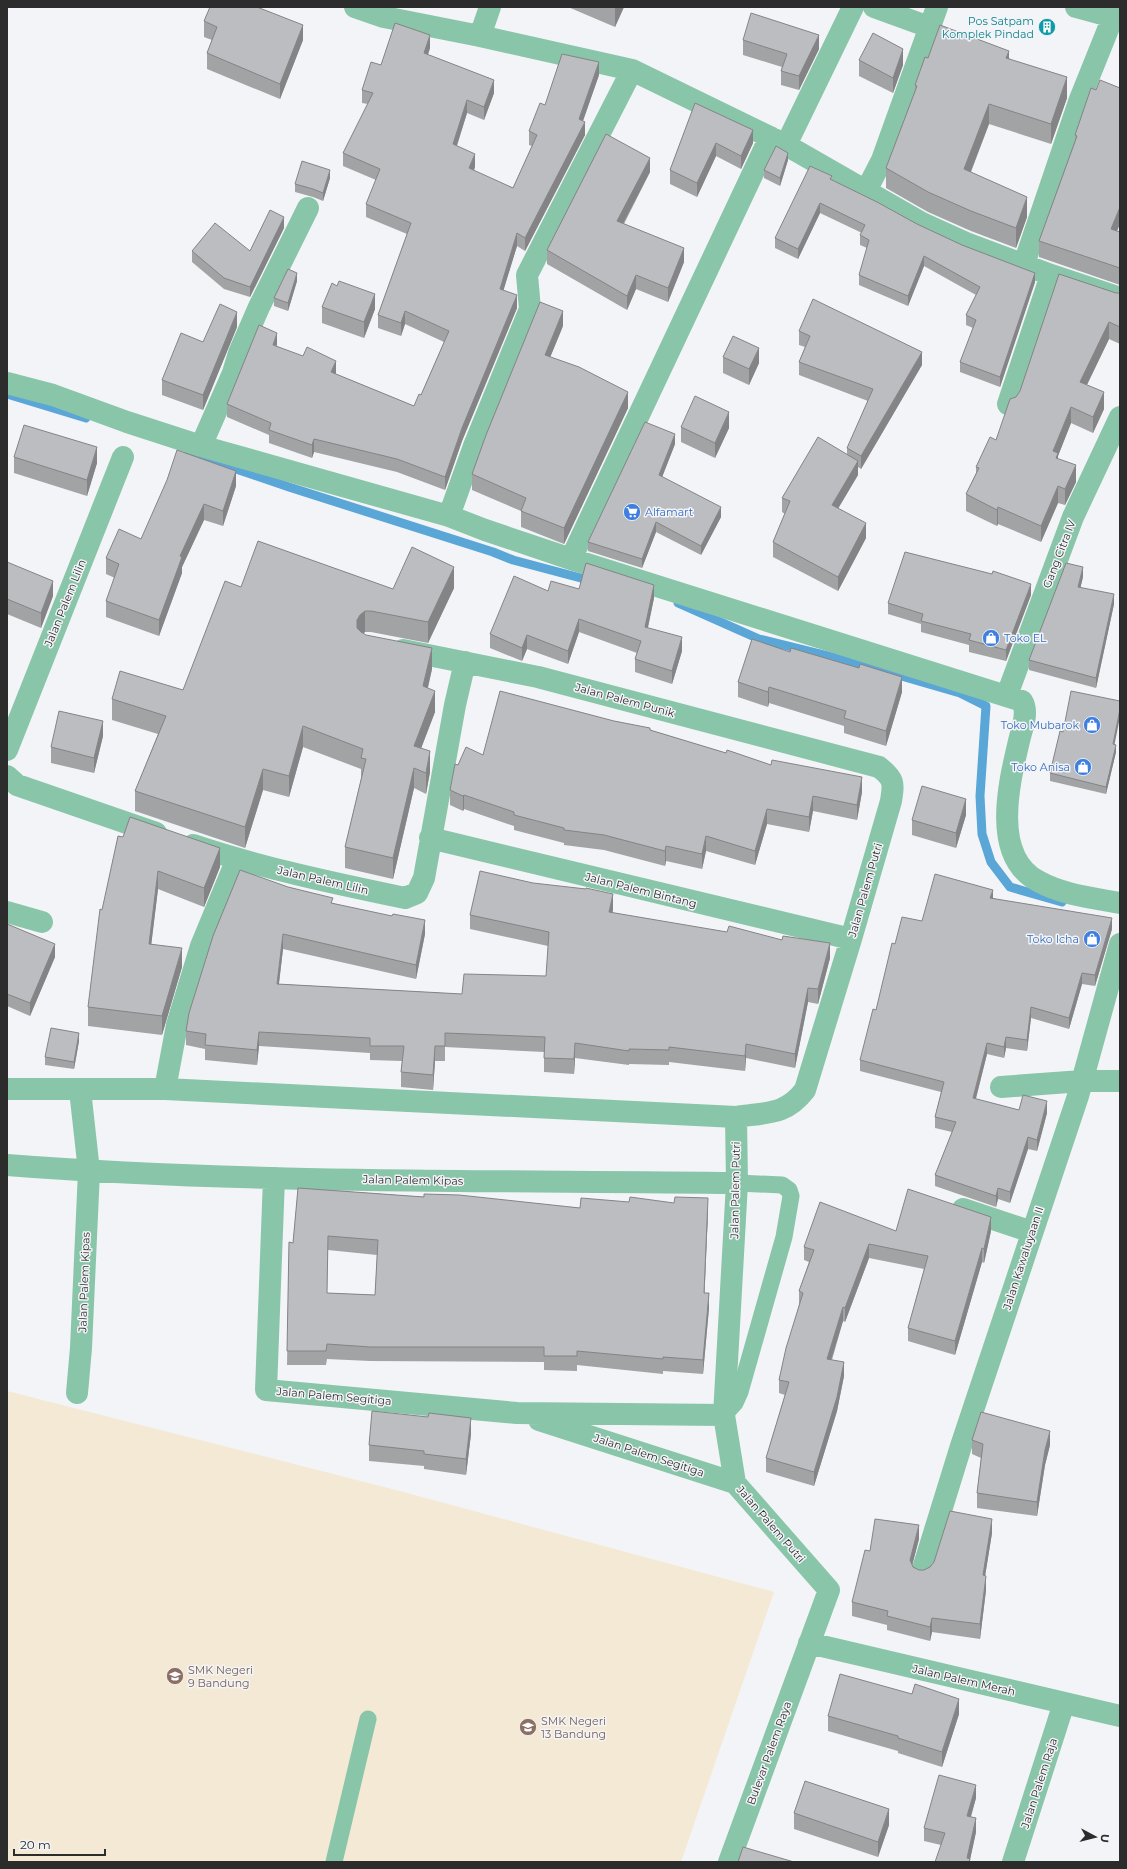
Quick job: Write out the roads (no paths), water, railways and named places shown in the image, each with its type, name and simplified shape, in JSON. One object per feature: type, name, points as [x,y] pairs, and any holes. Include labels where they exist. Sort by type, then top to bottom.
[{"type":"street","points":[[355,7],[384,17],[480,36],[632,70],[778,141],[922,223],[966,243],[1050,275],[1120,298]]},
{"type":"street","points":[[480,36],[490,7]]},
{"type":"street","points":[[571,559],[778,141],[853,7]]},
{"type":"street","points":[[874,7],[929,27]]},
{"type":"street","points":[[866,191],[882,160],[914,75],[937,7]]},
{"type":"street","points":[[1024,264],[1080,99],[1117,14],[1076,7]]},
{"type":"street","points":[[449,516],[474,446],[530,309],[530,298],[526,282],[527,275],[632,70]]},
{"type":"street","points":[[201,446],[259,308],[308,208]]},
{"type":"street","points":[[1008,404],[1050,275]]},
{"type":"street","points":[[7,383],[53,395],[127,422],[201,446],[449,516],[485,530],[571,559],[940,676],[1007,695],[1022,701],[1026,707],[1015,758],[1008,803],[1008,839],[1018,865],[1037,881],[1073,895],[1120,904]]},
{"type":"street","name":"Gang Citra IV","points":[[1007,695],[1073,517],[1120,417]]},
{"type":"street","name":"Jalan Palem Lilin","points":[[7,750],[123,457]]},
{"type":"street","name":"Jalan Palem Punik","points":[[384,647],[538,677],[879,767]]},
{"type":"street","name":"Jalan Palem Lilin","points":[[7,776],[17,785],[237,859],[311,879],[405,898],[417,893],[421,883],[455,705],[465,662]]},
{"type":"street","name":"Jalan Palem Putri","points":[[809,1643],[829,1590],[735,1483],[724,1415],[737,1183],[736,1117],[782,1110],[796,1102],[805,1090],[891,801],[893,786],[891,777],[879,767]]},
{"type":"street","name":"Jalan Palem Bintang","points":[[430,838],[851,939]]},
{"type":"street","points":[[165,1089],[177,1025],[201,946],[237,859]]},
{"type":"street","points":[[7,912],[42,922]]},
{"type":"street","name":"Jalan Kawaluyaan II","points":[[922,1572],[961,1446],[1082,1081],[1120,944]]},
{"type":"street","points":[[1001,1087],[1082,1081],[1120,1081]]},
{"type":"street","points":[[7,1089],[165,1089],[736,1117]]},
{"type":"street","name":"Jalan Palem Kipas","points":[[78,1393],[89,1171],[80,1090]]},
{"type":"street","name":"Jalan Palem Kipas","points":[[7,1165],[89,1171],[274,1178],[737,1183]]},
{"type":"street","name":"Jalan Palem Segitiga","points":[[274,1178],[266,1390],[517,1413],[724,1415]]},
{"type":"street","points":[[943,1202],[1032,1232]]},
{"type":"street","name":"Jalan Palem Segitiga","points":[[517,1413],[735,1483]]},
{"type":"street","name":"Jalan Palem Merah","points":[[809,1643],[1120,1716]]},
{"type":"street","name":"Bulevar Palem Raya","points":[[729,1862],[809,1643]]},
{"type":"street","name":"Jalan Palem Raja","points":[[1013,1862],[1064,1703]]},
{"type":"lane","points":[[724,1415],[735,1403],[740,1392],[784,1237],[791,1196],[789,1190],[782,1185],[737,1183]]},
{"type":"lane","points":[[334,1862],[368,1719]]},
{"type":"waterway","points":[[7,394],[86,418]]},
{"type":"waterway","points":[[189,453],[289,487],[493,552],[513,560],[592,581]]},
{"type":"waterway","points":[[678,603],[759,639],[853,662],[960,693],[986,706],[980,796],[982,834],[991,862],[1010,887],[1062,902]]},
{"type":"place","name":"Pos Satpam Komplek Pindad","points":[[1047,27]]},
{"type":"place","name":"Alfamart","points":[[632,512]]},
{"type":"place","name":"Toko EL","points":[[991,638]]},
{"type":"place","name":"Toko Mubarok","points":[[1092,725]]},
{"type":"place","name":"Toko Anisa","points":[[1083,767]]},
{"type":"place","name":"Toko Icha","points":[[1092,939]]},
{"type":"place","name":"SMK Negeri 9 Bandung","points":[[175,1676]]},
{"type":"place","name":"SMK Negeri 13 Bandung","points":[[528,1727]]}]
